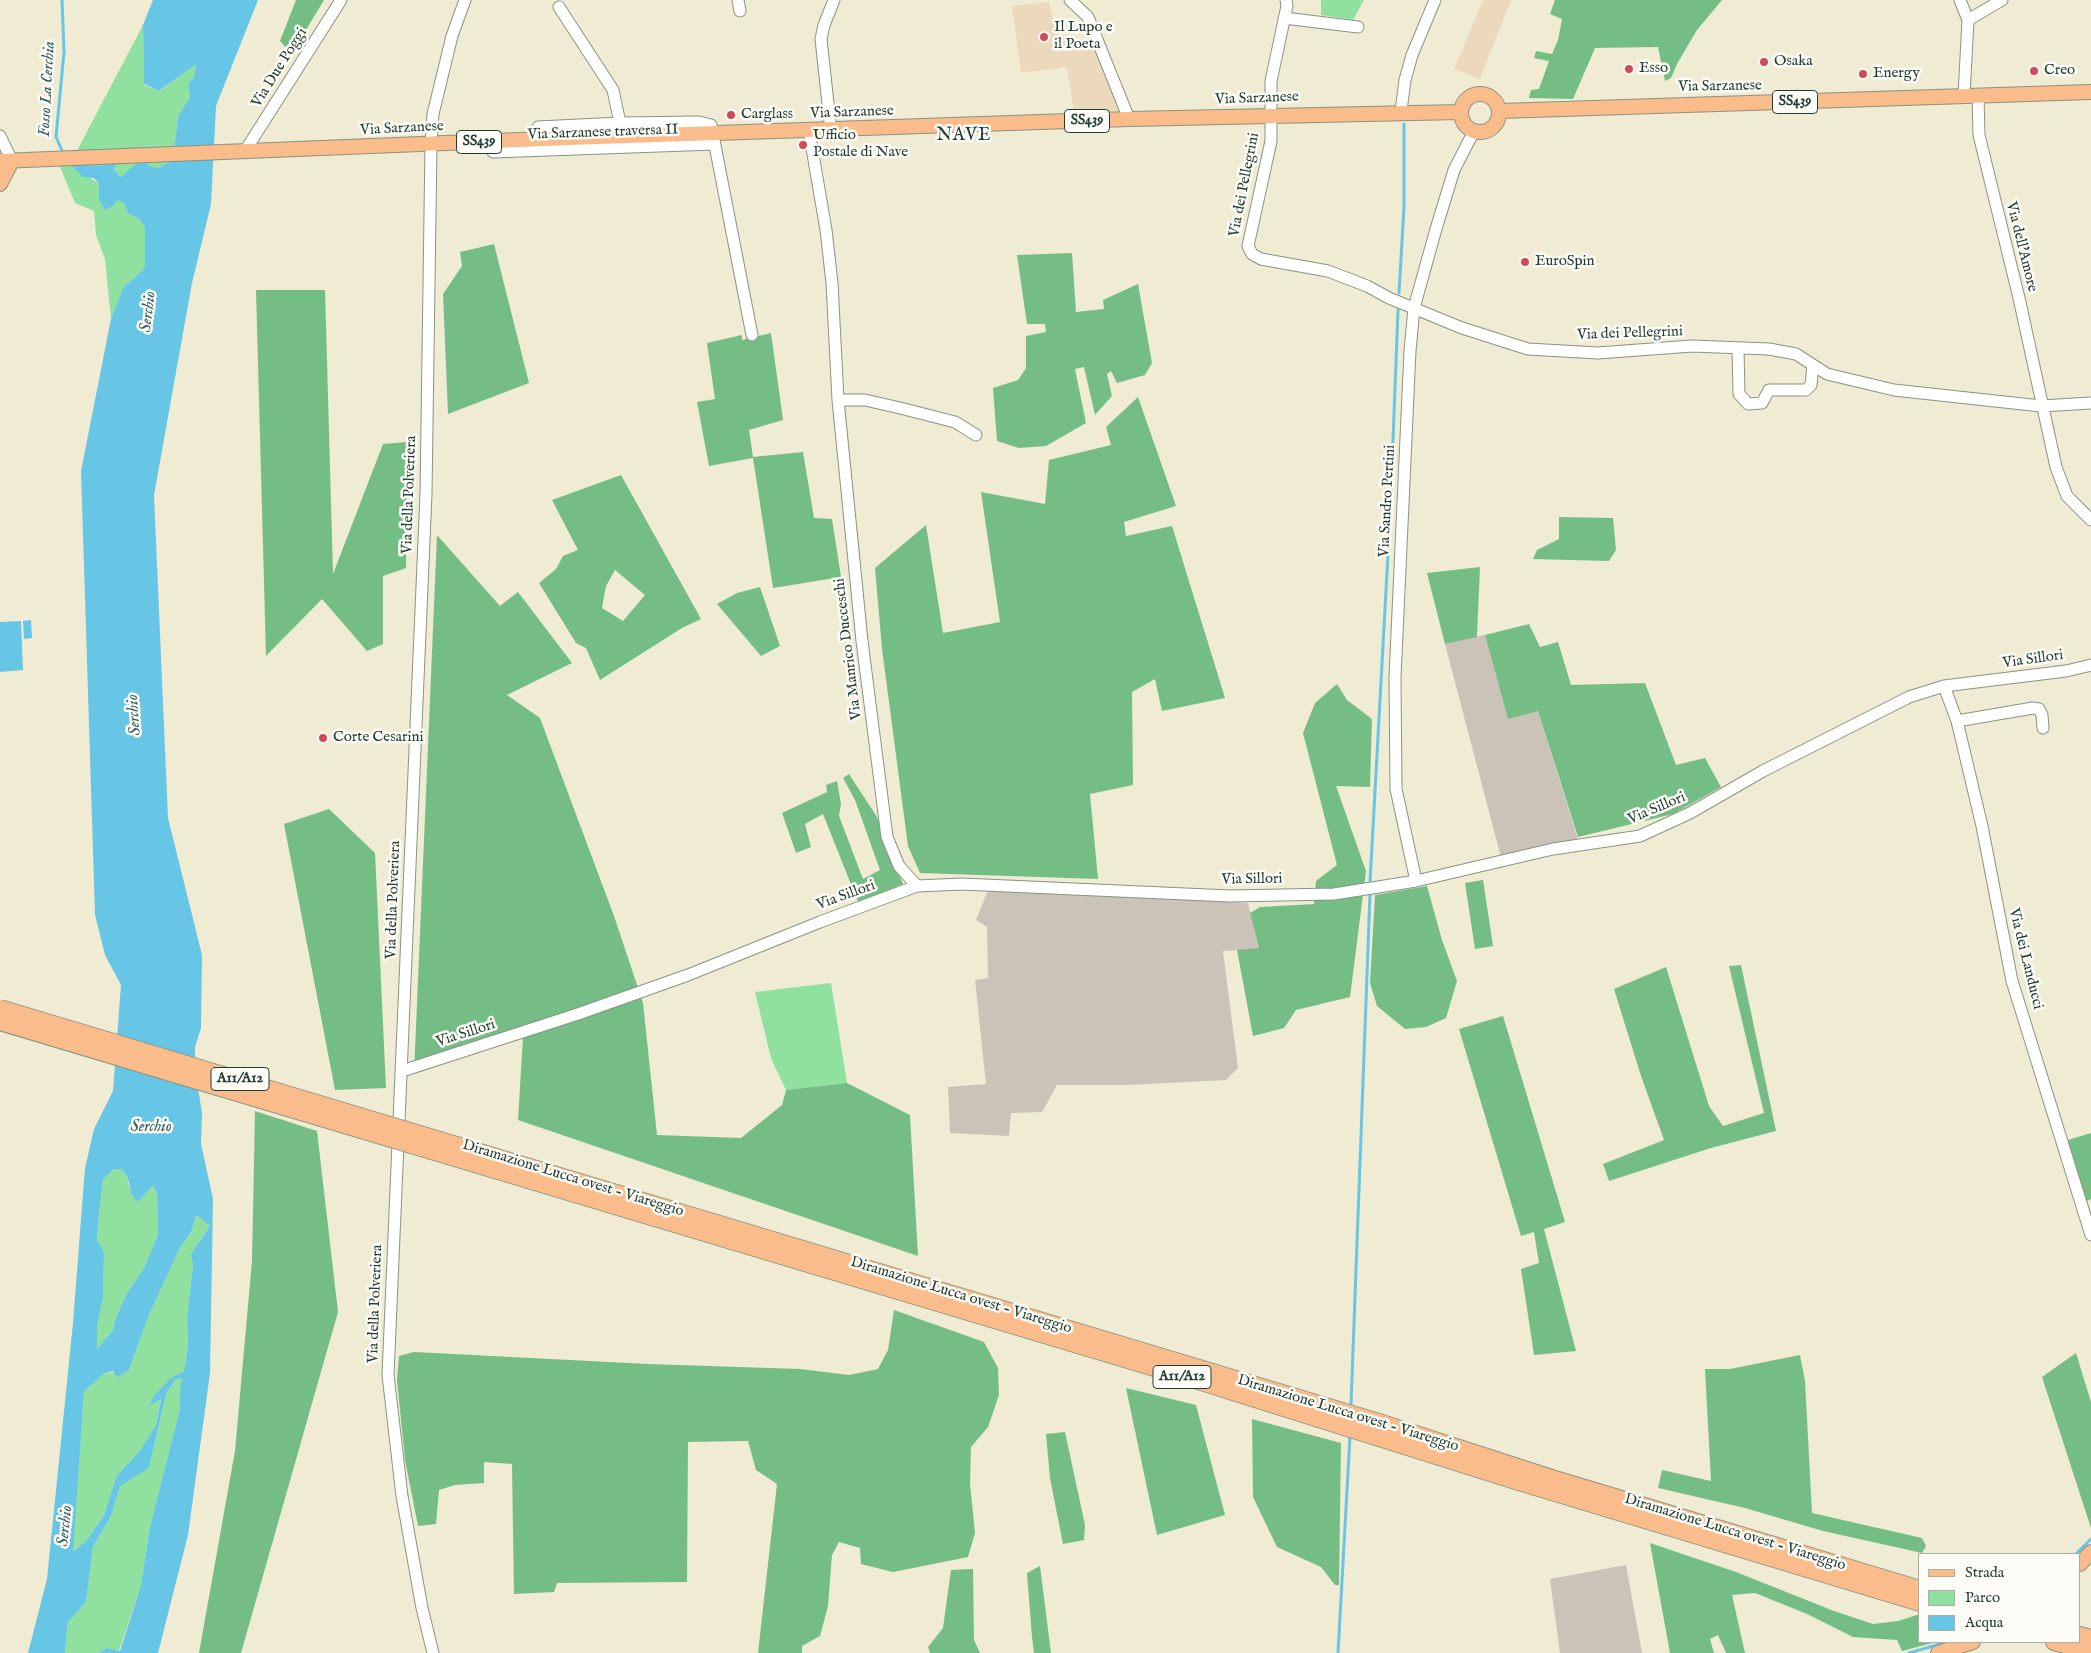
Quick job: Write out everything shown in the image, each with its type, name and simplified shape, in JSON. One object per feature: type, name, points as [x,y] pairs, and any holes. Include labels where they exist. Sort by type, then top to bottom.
[{"type":"highway","name":"Diramazione Lucca ovest - Viareggio","points":[[0,1008],[479,1158]]},
{"type":"highway","name":"Diramazione Lucca ovest - Viareggio","points":[[0,1022],[479,1158],[1378,1422],[1886,1586],[1918,1602]]},
{"type":"highway","name":"Diramazione Lucca ovest - Viareggio","points":[[1886,1586],[1918,1589]]},
{"type":"highway","points":[[2058,1643],[2091,1652]]},
{"type":"main road","name":"Via Sarzanese","points":[[1500,111],[2091,92]]},
{"type":"main road","points":[[1476,93],[1483,93],[1494,99],[1500,111],[1499,117],[1492,128],[1480,132],[1474,131],[1464,124],[1461,112],[1465,100],[1476,93]]},
{"type":"main road","name":"Via Sarzanese","points":[[245,151],[431,144],[714,139],[810,131],[1129,119],[1401,111],[1461,112]]},
{"type":"main road","name":"SS439","points":[[6,161],[245,151]]},
{"type":"main road","points":[[0,184],[6,161]]},
{"type":"main road","points":[[2081,1563],[2091,1552]]},
{"type":"main road","points":[[1938,1653],[1970,1643]]},
{"type":"street","name":"Via Due Poggi","points":[[245,151],[341,0]]},
{"type":"street","name":"Via della Polveriera","points":[[434,1653],[422,1608],[403,1505],[388,1375],[426,494],[431,144],[435,105],[452,36],[465,0]]},
{"type":"street","points":[[831,131],[821,39],[824,25],[834,0]]},
{"type":"street","points":[[1070,0],[1088,17],[1129,119]]},
{"type":"street","points":[[1272,115],[1271,81],[1286,0]]},
{"type":"street","points":[[1401,111],[1405,80],[1412,55],[1435,0]]},
{"type":"street","points":[[1960,0],[1968,20],[2002,0]]},
{"type":"street","points":[[558,7],[613,90],[620,123]]},
{"type":"street","points":[[1284,18],[1358,27]]},
{"type":"street","name":"Via dell'Amore","points":[[1968,20],[1971,95],[1978,134],[2019,298],[2056,468],[2067,496],[2091,520]]},
{"type":"street","name":"Via dei Pellegrini","points":[[1272,115],[1272,141],[1248,246],[1250,252],[1261,259],[1328,271],[1462,328],[1528,349],[1598,353],[1692,346],[1769,349],[1796,354],[1827,374],[1894,390],[2041,406],[2091,403]]},
{"type":"street","points":[[538,127],[620,123],[706,123],[711,125],[752,335]]},
{"type":"street","name":"Via Manrico Ducceschi","points":[[810,131],[826,230],[832,283],[838,400],[862,641],[887,837],[899,866],[916,886]]},
{"type":"street","name":"Via Sandro Pertini","points":[[1416,881],[1396,789],[1395,677],[1414,308],[1454,170],[1474,131]]},
{"type":"street","points":[[0,136],[6,161]]},
{"type":"street","name":"Via Sarzanese traversa II","points":[[493,152],[714,139]]},
{"type":"street","points":[[1738,348],[1739,394],[1748,404],[1762,403],[1769,390],[1806,390],[1811,385],[1812,365]]},
{"type":"street","points":[[838,400],[865,400],[900,408],[955,422],[976,434]]},
{"type":"street","name":"Via Sillori","points":[[402,1071],[688,975],[827,919],[916,886],[962,884],[1230,896],[1334,894],[1416,881],[1553,849],[1640,836],[1690,813],[1763,771],[1878,711],[1909,697],[1944,686],[2049,674],[2091,665]]},
{"type":"street","name":"Via dei Landucci","points":[[1944,686],[1957,721],[1982,826],[2012,981],[2091,1235]]},
{"type":"street","points":[[1957,721],[2033,708],[2039,709],[2042,715],[2043,728]]},
{"type":"shaded area","points":[[1483,0],[1511,0],[1480,79],[1454,69]]},
{"type":"shaded area","points":[[1049,2],[1057,33],[1093,42],[1121,111],[1074,111],[1067,67],[1021,73],[1012,6]]},
{"type":"shaded area","points":[[1485,635],[1508,718],[1538,711],[1581,849],[1503,865],[1445,644]]},
{"type":"shaded area","points":[[988,890],[1248,903],[1259,949],[1223,951],[1238,1068],[1226,1080],[1127,1085],[1057,1085],[1042,1112],[1011,1113],[1009,1136],[950,1133],[948,1087],[986,1084],[975,980],[988,978],[987,927],[976,920]]},
{"type":"shaded area","points":[[1626,1565],[1642,1653],[1560,1653],[1550,1579]]},
{"type":"green space","points":[[296,0],[324,0],[295,48],[288,50],[280,41]]},
{"type":"green space","points":[[1321,0],[1364,0],[1353,20],[1321,15]]},
{"type":"green space","points":[[1555,0],[1722,0],[1697,30],[1671,78],[1665,81],[1658,47],[1595,48],[1573,99],[1529,98],[1531,90],[1539,89],[1549,61],[1534,58],[1536,51],[1552,54],[1558,40],[1562,19],[1550,14]]},
{"type":"green space","points":[[143,25],[144,85],[160,91],[196,63],[194,77],[188,84],[190,97],[178,116],[173,160],[158,168],[149,166],[145,157],[121,177],[114,170],[119,155],[110,159],[106,165],[93,166],[94,154],[84,165],[71,164],[99,184],[99,200],[117,200],[124,203],[128,213],[139,219],[145,227],[145,268],[123,288],[111,319],[105,259],[96,235],[94,211],[75,203],[60,167],[70,164]]},
{"type":"green space","points":[[494,244],[529,383],[448,414],[443,294],[462,266],[460,252]]},
{"type":"green space","points":[[1072,253],[1076,312],[1104,309],[1103,300],[1138,284],[1152,363],[1145,375],[1117,383],[1111,371],[1107,374],[1112,396],[1095,415],[1084,367],[1075,369],[1086,423],[1046,446],[1019,448],[997,441],[993,388],[1018,380],[1026,368],[1026,336],[1046,332],[1045,324],[1027,324],[1017,255]]},
{"type":"green space","points":[[256,290],[325,290],[333,574],[383,444],[407,442],[406,568],[383,576],[383,644],[367,651],[322,599],[266,656]]},
{"type":"green space","points":[[771,333],[783,420],[749,430],[753,457],[803,452],[814,518],[832,519],[841,577],[773,588],[753,458],[709,466],[697,402],[715,399],[707,343],[742,335],[742,340]]},
{"type":"green space","points":[[1138,397],[1176,506],[1124,522],[1126,536],[1172,526],[1225,698],[1162,711],[1155,679],[1132,692],[1133,785],[1090,794],[1098,879],[920,873],[908,846],[882,649],[875,568],[926,525],[943,633],[1000,622],[981,492],[1045,504],[1049,460],[1111,445],[1106,427]]},
{"type":"green space","points":[[621,475],[701,619],[682,628],[600,680],[586,648],[576,643],[539,583],[556,569],[563,556],[578,550],[552,500]],"holes":[[[615,570],[645,595],[623,621],[602,608],[606,586]]]},
{"type":"green space","points":[[1559,517],[1613,518],[1616,550],[1609,561],[1533,559],[1537,550],[1559,539]]},
{"type":"green space","points":[[437,535],[500,606],[518,592],[572,663],[507,695],[540,718],[614,916],[643,1003],[657,1135],[741,1138],[782,1105],[786,1090],[847,1083],[910,1115],[918,1256],[518,1120],[523,1037],[414,1074]]},
{"type":"green space","points":[[1480,567],[1477,637],[1445,644],[1427,573]]},
{"type":"green space","points":[[760,587],[780,646],[761,656],[717,604],[737,593]]},
{"type":"green space","points":[[1529,624],[1540,647],[1558,642],[1571,685],[1645,683],[1676,765],[1705,758],[1721,787],[1673,814],[1578,837],[1538,711],[1508,719],[1485,635]]},
{"type":"green space","points":[[1337,684],[1347,700],[1372,719],[1370,787],[1336,786],[1366,871],[1350,997],[1296,1010],[1284,1028],[1253,1036],[1237,950],[1259,948],[1250,913],[1260,907],[1314,904],[1316,881],[1337,865],[1303,733],[1315,703]]},
{"type":"green space","points":[[849,774],[877,817],[903,884],[858,902],[823,814],[805,824],[811,847],[796,853],[782,813],[827,792],[826,785],[837,781],[841,804],[839,816],[863,879],[880,870],[855,800],[843,778]]},
{"type":"green space","points":[[329,809],[375,853],[386,1088],[335,1090],[284,824]]},
{"type":"green space","points":[[1483,880],[1493,946],[1475,949],[1465,883]]},
{"type":"green space","points":[[1427,886],[1442,940],[1457,981],[1446,1018],[1426,1027],[1405,1029],[1377,1006],[1370,983],[1375,895]]},
{"type":"green space","points":[[1741,965],[1776,1131],[1711,1148],[1609,1181],[1603,1164],[1664,1140],[1641,1076],[1614,989],[1666,967],[1709,1106],[1723,1126],[1764,1113],[1729,966]]},
{"type":"green space","points":[[831,983],[847,1083],[786,1090],[771,1058],[755,992]]},
{"type":"green space","points":[[1503,1016],[1565,1222],[1544,1229],[1576,1351],[1534,1355],[1521,1269],[1539,1263],[1534,1232],[1521,1236],[1459,1029]]},
{"type":"green space","points":[[255,1111],[317,1131],[338,1312],[241,1653],[199,1653],[235,1451],[252,1261]]},
{"type":"green space","points":[[2091,1133],[2091,1199],[2086,1201],[2068,1140]]},
{"type":"green space","points":[[114,1169],[122,1169],[138,1202],[153,1186],[157,1193],[158,1236],[144,1268],[126,1295],[115,1320],[113,1330],[97,1349],[97,1326],[103,1299],[104,1254],[97,1240],[99,1214],[103,1178]]},
{"type":"green space","points":[[196,1215],[210,1226],[191,1254],[193,1266],[187,1317],[188,1346],[184,1371],[171,1378],[161,1398],[156,1425],[139,1452],[117,1475],[104,1515],[87,1540],[72,1551],[84,1392],[103,1374],[129,1370],[149,1315],[179,1250],[192,1230]]},
{"type":"green space","points":[[894,1310],[984,1342],[998,1368],[999,1395],[988,1427],[971,1447],[970,1484],[975,1533],[968,1557],[893,1572],[861,1564],[860,1548],[839,1542],[832,1555],[828,1606],[820,1636],[802,1646],[802,1653],[758,1653],[777,1484],[756,1470],[748,1441],[688,1442],[687,1582],[557,1583],[554,1592],[514,1594],[512,1464],[484,1462],[484,1483],[455,1485],[439,1490],[436,1524],[418,1526],[405,1460],[397,1380],[399,1356],[414,1352],[648,1364],[800,1369],[849,1375],[878,1369],[888,1350]]},
{"type":"green space","points":[[2076,1353],[2091,1402],[2091,1528],[2042,1377]]},
{"type":"green space","points":[[1800,1355],[1805,1381],[1812,1513],[1922,1538],[1926,1546],[1922,1553],[1823,1531],[1745,1508],[1658,1488],[1662,1470],[1711,1481],[1705,1369],[1730,1369]]},
{"type":"green space","points":[[183,1378],[180,1389],[180,1408],[150,1527],[141,1585],[119,1651],[107,1648],[99,1653],[65,1653],[68,1622],[86,1602],[93,1547],[111,1516],[120,1485],[149,1468],[166,1394],[175,1380]]},
{"type":"green space","points":[[1126,1388],[1196,1405],[1225,1515],[1157,1535]]},
{"type":"green space","points":[[1252,1419],[1341,1443],[1339,1585],[1335,1585],[1321,1567],[1277,1547],[1253,1497]]},
{"type":"green space","points":[[1065,1432],[1085,1525],[1084,1540],[1063,1544],[1050,1478],[1046,1434]]},
{"type":"green space","points":[[1650,1543],[1736,1572],[1834,1611],[1873,1624],[1898,1621],[1918,1615],[1918,1643],[1932,1643],[1902,1651],[1897,1640],[1853,1637],[1807,1614],[1755,1593],[1732,1595],[1745,1653],[1726,1653],[1718,1635],[1710,1639],[1714,1653],[1670,1653]]},
{"type":"green space","points":[[1040,1566],[1051,1653],[1034,1653],[1027,1573]]},
{"type":"green space","points":[[973,1569],[974,1640],[980,1653],[930,1653],[928,1647],[943,1628],[951,1570]]},
{"type":"water","name":"Serchio","points":[[153,0],[258,0],[216,106],[211,204],[192,283],[154,495],[168,818],[202,955],[201,1028],[195,1047],[195,1069],[202,1113],[201,1144],[213,1199],[210,1373],[188,1535],[158,1653],[99,1653],[107,1648],[120,1651],[141,1585],[150,1527],[180,1408],[182,1378],[175,1380],[166,1394],[149,1468],[120,1486],[111,1516],[93,1547],[86,1602],[68,1622],[65,1653],[28,1653],[47,1579],[73,1323],[85,1168],[94,1129],[113,1091],[121,985],[105,955],[95,915],[81,471],[111,319],[123,288],[145,268],[145,227],[139,219],[128,213],[124,203],[117,200],[113,206],[105,210],[99,200],[99,184],[94,178],[83,177],[70,164],[84,165],[83,155],[94,153],[93,166],[106,165],[110,159],[120,154],[114,170],[121,177],[144,157],[149,166],[158,168],[173,160],[178,116],[190,97],[188,84],[194,77],[196,64],[159,91],[144,84],[143,25]],"holes":[[[114,1169],[122,1169],[127,1176],[132,1195],[138,1202],[153,1186],[157,1193],[158,1235],[144,1268],[126,1295],[115,1320],[113,1330],[97,1349],[97,1326],[103,1299],[104,1253],[97,1240],[99,1214],[103,1179]],[[196,1215],[210,1226],[191,1254],[193,1266],[187,1317],[188,1346],[184,1371],[171,1378],[154,1396],[149,1406],[161,1399],[156,1425],[139,1452],[117,1475],[104,1515],[87,1540],[73,1551],[84,1392],[103,1374],[113,1371],[117,1377],[129,1370],[149,1315],[179,1250],[192,1230]]]},
{"type":"water","points":[[31,620],[32,638],[24,639],[23,621]]},
{"type":"water","points":[[21,621],[23,670],[0,672],[0,622]]},
{"type":"waterway","name":"Fosso La Cerchia","points":[[62,0],[64,52],[56,137],[64,155]]},
{"type":"waterway","points":[[1399,293],[1404,207],[1404,124]]},
{"type":"waterway","points":[[1370,882],[1390,518],[1398,310]]},
{"type":"waterway","points":[[1351,1404],[1370,894]]},
{"type":"waterway","points":[[1338,1653],[1350,1436]]},
{"type":"waterway","points":[[2077,1553],[2091,1539]]},
{"type":"waterway","points":[[1909,1653],[1944,1643]]},
{"type":"place","name":"Il Lupo e il Poeta","points":[[1044,37]]},
{"type":"place","name":"Osaka","points":[[1764,62]]},
{"type":"place","name":"Esso","points":[[1629,69]]},
{"type":"place","name":"Creo","points":[[2034,71]]},
{"type":"place","name":"Energy","points":[[1863,74]]},
{"type":"place","name":"Carglass","points":[[731,115]]},
{"type":"place","name":"Ufficio Postale di Nave","points":[[803,145]]},
{"type":"place","name":"EuroSpin","points":[[1525,262]]},
{"type":"place","name":"Corte Cesarini","points":[[323,738]]},
{"type":"district","name":"NAVE","points":[[964,136]]}]
